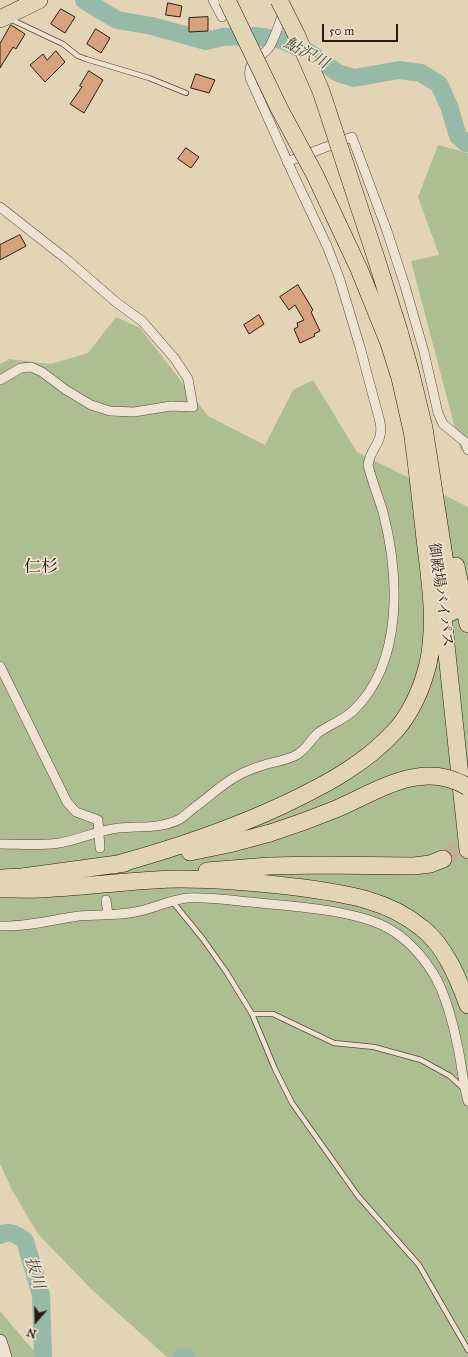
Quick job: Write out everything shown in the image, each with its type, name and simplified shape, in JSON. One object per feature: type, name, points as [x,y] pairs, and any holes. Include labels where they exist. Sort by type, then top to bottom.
[{"type":"highway","points":[[3,18],[39,0]]},
{"type":"highway","points":[[227,0],[279,108],[314,175],[359,269],[394,337]]},
{"type":"highway","points":[[279,0],[297,36],[321,91],[376,258],[394,337]]},
{"type":"highway","name":"御殿場バイパス","points":[[394,337],[400,378],[418,429],[448,582],[468,759]]},
{"type":"highway","points":[[418,429],[460,581],[468,624]]},
{"type":"highway","points":[[114,865],[194,842],[248,821],[330,782],[379,747],[396,730],[410,710],[421,687],[428,663],[432,610],[418,429]]},
{"type":"highway","name":"御殿場バイパス","points":[[418,429],[440,595],[468,850]]},
{"type":"highway","points":[[0,878],[22,877],[114,865],[207,848],[270,833],[308,821],[413,776],[431,775],[447,778],[462,783],[468,787]]},
{"type":"highway","points":[[0,889],[234,868],[319,865],[414,866],[430,864],[443,859]]},
{"type":"highway","points":[[22,888],[53,889],[159,880],[218,880],[268,884],[351,895],[381,904],[404,914],[424,929],[444,952],[458,979],[468,1005]]},
{"type":"main road","points":[[0,1341],[5,1357]]},
{"type":"street","points":[[213,0],[222,17]]},
{"type":"street","points":[[0,844],[40,845],[58,843],[118,828],[155,827],[181,819],[237,776],[266,765],[289,759],[299,753],[317,734],[353,711],[366,696],[378,675],[390,639],[394,619],[392,567],[383,513],[368,465],[370,457],[381,436],[382,430],[360,347],[339,277],[250,78],[249,72],[252,63],[271,44],[287,0]]},
{"type":"street","points":[[287,162],[352,137],[387,231],[405,286],[424,352],[438,413],[443,424],[465,442],[468,450]]},
{"type":"street","points":[[0,207],[65,258],[117,303],[142,320],[175,359],[188,379],[192,406],[171,406],[134,412],[110,410],[91,405],[66,390],[42,372],[31,367],[21,368],[0,380]]},
{"type":"street","points":[[0,666],[67,802],[76,812],[98,820],[100,848]]},
{"type":"street","points":[[0,926],[41,923],[79,916],[128,914],[172,901],[188,898],[227,900],[326,911],[348,915],[384,926],[400,936],[414,948],[426,962],[434,975],[441,991],[458,1047],[468,1101]]},
{"type":"street","points":[[106,900],[108,915]]},
{"type":"lane","points":[[3,18],[63,44],[78,56],[149,78],[186,93]]},
{"type":"lane","points":[[172,901],[203,939],[227,973],[252,1014],[292,1103],[358,1196],[419,1265],[468,1350]]},
{"type":"lane","points":[[252,1014],[273,1014],[334,1043],[374,1047],[421,1060],[450,1076],[465,1089]]},
{"type":"green space","points":[[438,145],[468,153],[468,444],[461,451],[411,261],[439,255],[418,197]]},
{"type":"green space","points":[[116,317],[140,328],[208,416],[265,445],[293,390],[313,380],[357,452],[468,507],[468,1357],[167,1357],[92,1290],[38,1234],[12,1190],[0,1164],[0,364],[9,359],[51,364],[88,353]]},
{"type":"green space","points":[[0,1311],[39,1357],[0,1357]]},
{"type":"building","points":[[168,3],[182,6],[180,17],[166,15]]},
{"type":"building","points":[[61,9],[75,17],[65,33],[51,24]]},
{"type":"building","points":[[208,17],[208,31],[189,32],[189,18]]},
{"type":"building","points":[[11,25],[25,34],[16,49],[13,47],[0,68],[0,44]]},
{"type":"building","points":[[96,29],[110,38],[101,53],[87,44]]},
{"type":"building","points":[[56,51],[65,62],[45,82],[30,65],[43,54],[47,60]]},
{"type":"building","points":[[89,71],[103,80],[84,113],[70,104],[82,87],[80,86]]},
{"type":"building","points":[[196,74],[215,80],[209,93],[191,88]]},
{"type":"building","points":[[186,148],[199,157],[191,168],[178,159]]},
{"type":"building","points":[[20,235],[26,246],[0,260],[0,245]]},
{"type":"building","points":[[298,285],[313,310],[311,312],[320,331],[314,334],[315,336],[300,343],[294,329],[298,327],[297,323],[304,320],[295,305],[289,310],[280,297]]},
{"type":"building","points":[[259,315],[264,324],[249,334],[244,325]]},
{"type":"waterway","name":"鮎沢川","points":[[84,0],[117,20],[152,26],[206,41],[223,37],[255,36],[282,40],[310,53],[338,73],[354,78],[399,70],[421,73],[439,84],[449,106],[458,136],[468,143]]},
{"type":"waterway","name":"抜川","points":[[0,1235],[10,1233],[25,1241],[41,1295],[43,1357]]},
{"type":"tunnel","points":[[443,859],[459,849],[468,840]]},
{"type":"district","name":"仁杉","points":[[41,568]]}]
